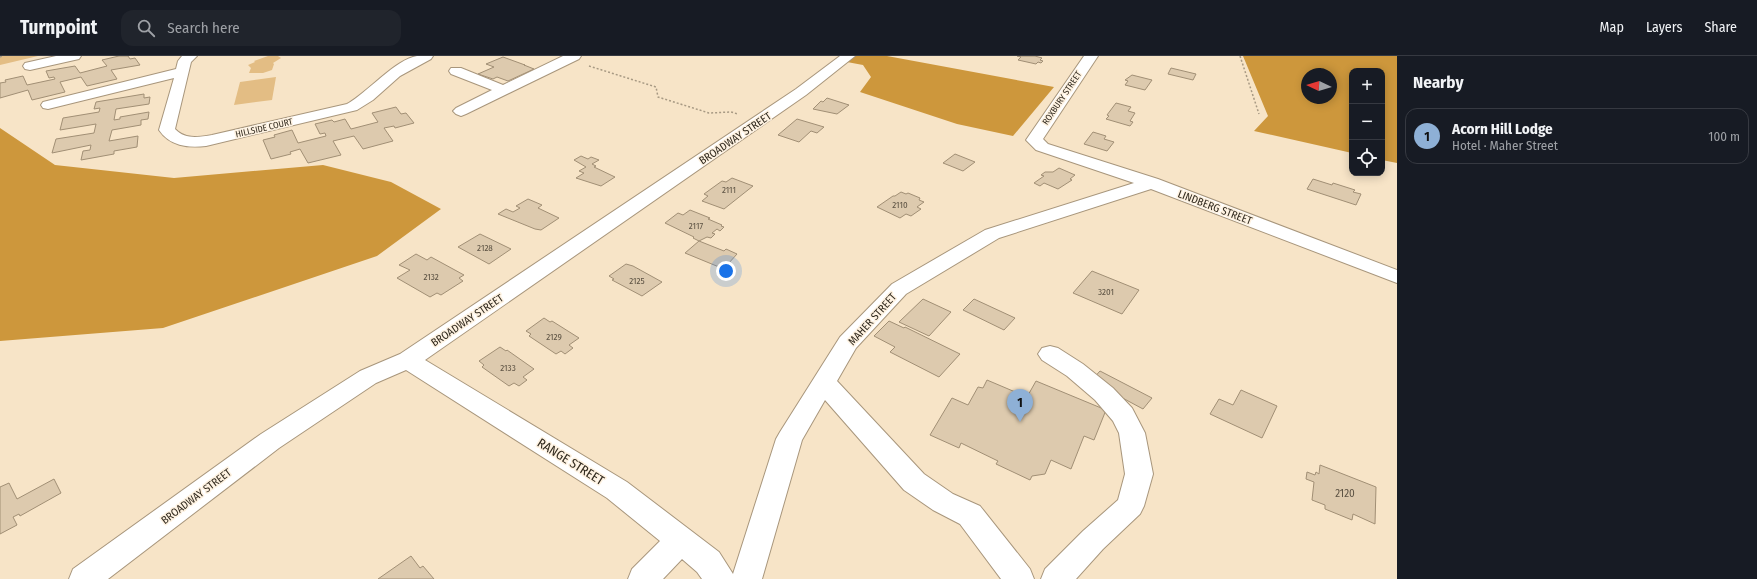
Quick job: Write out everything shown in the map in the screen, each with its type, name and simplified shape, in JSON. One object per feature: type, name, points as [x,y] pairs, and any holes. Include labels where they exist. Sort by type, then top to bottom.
[{"type":"street","points":[[30,66],[74,56]]},
{"type":"street","name":"HILLSIDE COURT","points":[[190,56],[185,61],[167,130],[173,138],[189,143],[212,140],[352,107],[365,100],[396,73],[426,56]]},
{"type":"street","name":"BROADWAY STREET","points":[[84,579],[270,441],[368,377],[408,360],[801,92],[848,56]]},
{"type":"street","name":"ROXBURY STREET","points":[[1034,140],[1091,56]]},
{"type":"street","points":[[462,110],[568,57],[589,66]]},
{"type":"street","points":[[48,105],[183,71]]},
{"type":"street","points":[[456,71],[503,90]]},
{"type":"street","name":"LINDBERG STREET","points":[[1034,140],[1042,148],[1152,183],[1397,277]]},
{"type":"street","name":"MAHER STREET","points":[[747,579],[790,439],[848,343],[899,289],[992,234],[1152,183]]},
{"type":"street","points":[[1050,354],[1075,370],[1104,394],[1123,415],[1132,433],[1139,474],[1130,506],[1093,540],[1056,579]]},
{"type":"street","name":"RANGE STREET","points":[[408,360],[617,490],[708,562],[720,579]]},
{"type":"street","points":[[824,383],[914,482],[943,502],[970,516],[1020,579]]},
{"type":"street","points":[[643,579],[680,540]]},
{"type":"path","points":[[1240,56],[1259,114]]},
{"type":"path","points":[[589,66],[656,88],[658,97],[709,113],[731,112],[759,121]]},
{"type":"shaded area","points":[[0,56],[38,56],[0,65]]},
{"type":"shaded area","points":[[268,56],[278,56],[281,58],[273,63],[272,70],[263,73],[249,73],[251,68],[248,65]]},
{"type":"shaded area","points":[[855,56],[887,56],[1054,87],[1013,136],[957,124],[860,92],[871,77],[863,65],[847,62]]},
{"type":"shaded area","points":[[1243,56],[1397,56],[1397,163],[1385,161],[1385,68],[1349,68],[1349,152],[1254,131],[1268,116]]},
{"type":"shaded area","points":[[276,77],[272,100],[234,105],[240,82]]},
{"type":"shaded area","points":[[0,128],[55,165],[174,178],[323,165],[391,182],[441,209],[377,256],[163,328],[0,341]]},
{"type":"building","points":[[119,56],[128,56],[130,59],[135,58],[140,65],[111,70],[117,79],[87,86],[81,77],[60,82],[65,92],[32,100],[28,90],[0,98],[0,83],[6,82],[5,80],[23,76],[27,85],[55,79],[54,77],[49,78],[46,71],[75,66],[80,73],[107,66],[102,60]]},
{"type":"building","points":[[1017,56],[1035,56],[1042,58],[1040,60],[1043,61],[1036,64],[1018,60],[1021,57]]},
{"type":"building","points":[[503,57],[534,69],[508,81],[497,77],[493,79],[478,74],[494,67],[486,64]]},
{"type":"building","points":[[1171,68],[1196,74],[1193,80],[1168,74]]},
{"type":"building","points":[[1132,75],[1152,80],[1145,90],[1125,85],[1128,81],[1125,80]]},
{"type":"building","points":[[144,94],[144,98],[150,97],[149,104],[116,109],[114,120],[120,119],[120,117],[149,112],[148,119],[141,120],[141,125],[112,130],[109,141],[138,136],[137,147],[114,151],[114,154],[81,160],[83,151],[90,150],[91,145],[52,153],[56,139],[94,133],[96,124],[60,130],[63,118],[99,112],[100,108],[94,109],[96,102]]},
{"type":"building","points":[[827,98],[849,105],[837,114],[813,109],[821,101],[823,102]]},
{"type":"building","points":[[1116,103],[1131,107],[1128,111],[1135,113],[1130,121],[1133,122],[1130,126],[1106,119],[1109,116],[1107,115]]},
{"type":"building","points":[[396,107],[401,114],[406,113],[414,123],[395,128],[394,126],[384,128],[393,141],[363,149],[354,136],[333,141],[341,155],[308,163],[300,149],[290,152],[291,154],[271,159],[263,140],[292,130],[298,143],[326,136],[325,133],[320,134],[315,124],[345,119],[351,129],[378,122],[372,113]]},
{"type":"building","points":[[797,119],[824,127],[817,133],[811,131],[799,142],[778,135]]},
{"type":"building","points":[[1093,132],[1106,136],[1104,139],[1114,142],[1107,151],[1084,144]]},
{"type":"building","points":[[955,154],[975,162],[963,171],[943,163]]},
{"type":"building","points":[[581,156],[588,159],[591,157],[599,160],[592,164],[596,166],[594,167],[615,177],[601,186],[576,178],[584,173],[579,171],[586,167],[574,160]]},
{"type":"building","points":[[1059,168],[1075,175],[1070,179],[1072,180],[1058,189],[1044,183],[1040,186],[1034,183],[1044,176],[1041,175],[1045,172],[1053,172]]},
{"type":"building","points":[[732,178],[753,186],[724,209],[702,201],[708,196],[704,194],[722,181],[726,182]]},
{"type":"building","points":[[1313,179],[1332,185],[1333,183],[1355,190],[1353,192],[1361,194],[1356,205],[1307,189]]},
{"type":"building","points":[[901,192],[920,198],[919,200],[924,202],[917,207],[921,209],[911,216],[906,214],[900,218],[877,207],[893,196]]},
{"type":"building","points":[[528,199],[542,205],[538,208],[559,218],[541,230],[498,214],[506,209],[513,212],[520,208],[516,206]]},
{"type":"building","points":[[690,210],[710,218],[708,219],[724,227],[720,231],[717,229],[712,233],[715,234],[711,238],[707,237],[699,241],[665,223],[678,213],[683,215]]},
{"type":"building","points":[[480,234],[511,249],[489,264],[458,247]]},
{"type":"building","points":[[699,241],[724,251],[726,249],[737,254],[728,264],[724,262],[719,267],[685,253]]},
{"type":"building","points":[[416,254],[427,260],[431,257],[464,275],[459,278],[463,281],[441,295],[437,293],[430,297],[397,278],[410,270],[399,265]]},
{"type":"building","points":[[626,264],[633,266],[662,282],[642,296],[612,280],[614,279],[609,276]]},
{"type":"building","points":[[1092,271],[1139,290],[1122,314],[1073,293]]},
{"type":"building","points":[[923,299],[951,312],[929,336],[899,322]]},
{"type":"building","points":[[974,299],[1015,318],[1004,330],[963,310]]},
{"type":"building","points":[[544,318],[550,322],[552,321],[579,338],[569,345],[573,348],[565,354],[561,351],[556,354],[529,336],[531,334],[526,331]]},
{"type":"building","points":[[889,321],[904,328],[905,327],[960,354],[939,377],[890,352],[895,347],[874,336]]},
{"type":"building","points":[[500,347],[506,351],[507,350],[534,369],[523,377],[527,380],[519,386],[514,383],[509,386],[482,367],[484,365],[479,361]]},
{"type":"building","points":[[1100,371],[1152,398],[1143,409],[1091,381]]},
{"type":"building","points":[[987,380],[1027,397],[1036,381],[1106,410],[1094,440],[1084,436],[1071,469],[1051,460],[1045,474],[1032,476],[1030,480],[996,464],[998,461],[961,443],[959,448],[930,435],[952,398],[968,405],[978,387],[983,388]]},
{"type":"building","points":[[1241,390],[1277,406],[1262,438],[1210,414],[1219,399],[1233,405]]},
{"type":"building","points":[[1320,465],[1376,487],[1375,524],[1353,514],[1352,520],[1325,509],[1325,505],[1312,500],[1314,482],[1306,479],[1307,472],[1315,475],[1316,472],[1319,474]]},
{"type":"building","points":[[54,479],[61,493],[20,516],[19,514],[13,517],[17,525],[0,534],[0,487],[9,483],[17,499]]},
{"type":"building","points":[[411,556],[420,568],[423,566],[434,579],[378,579]]},
{"type":"place","name":"Acorn Hill Lodge","points":[[1020,422]]}]
